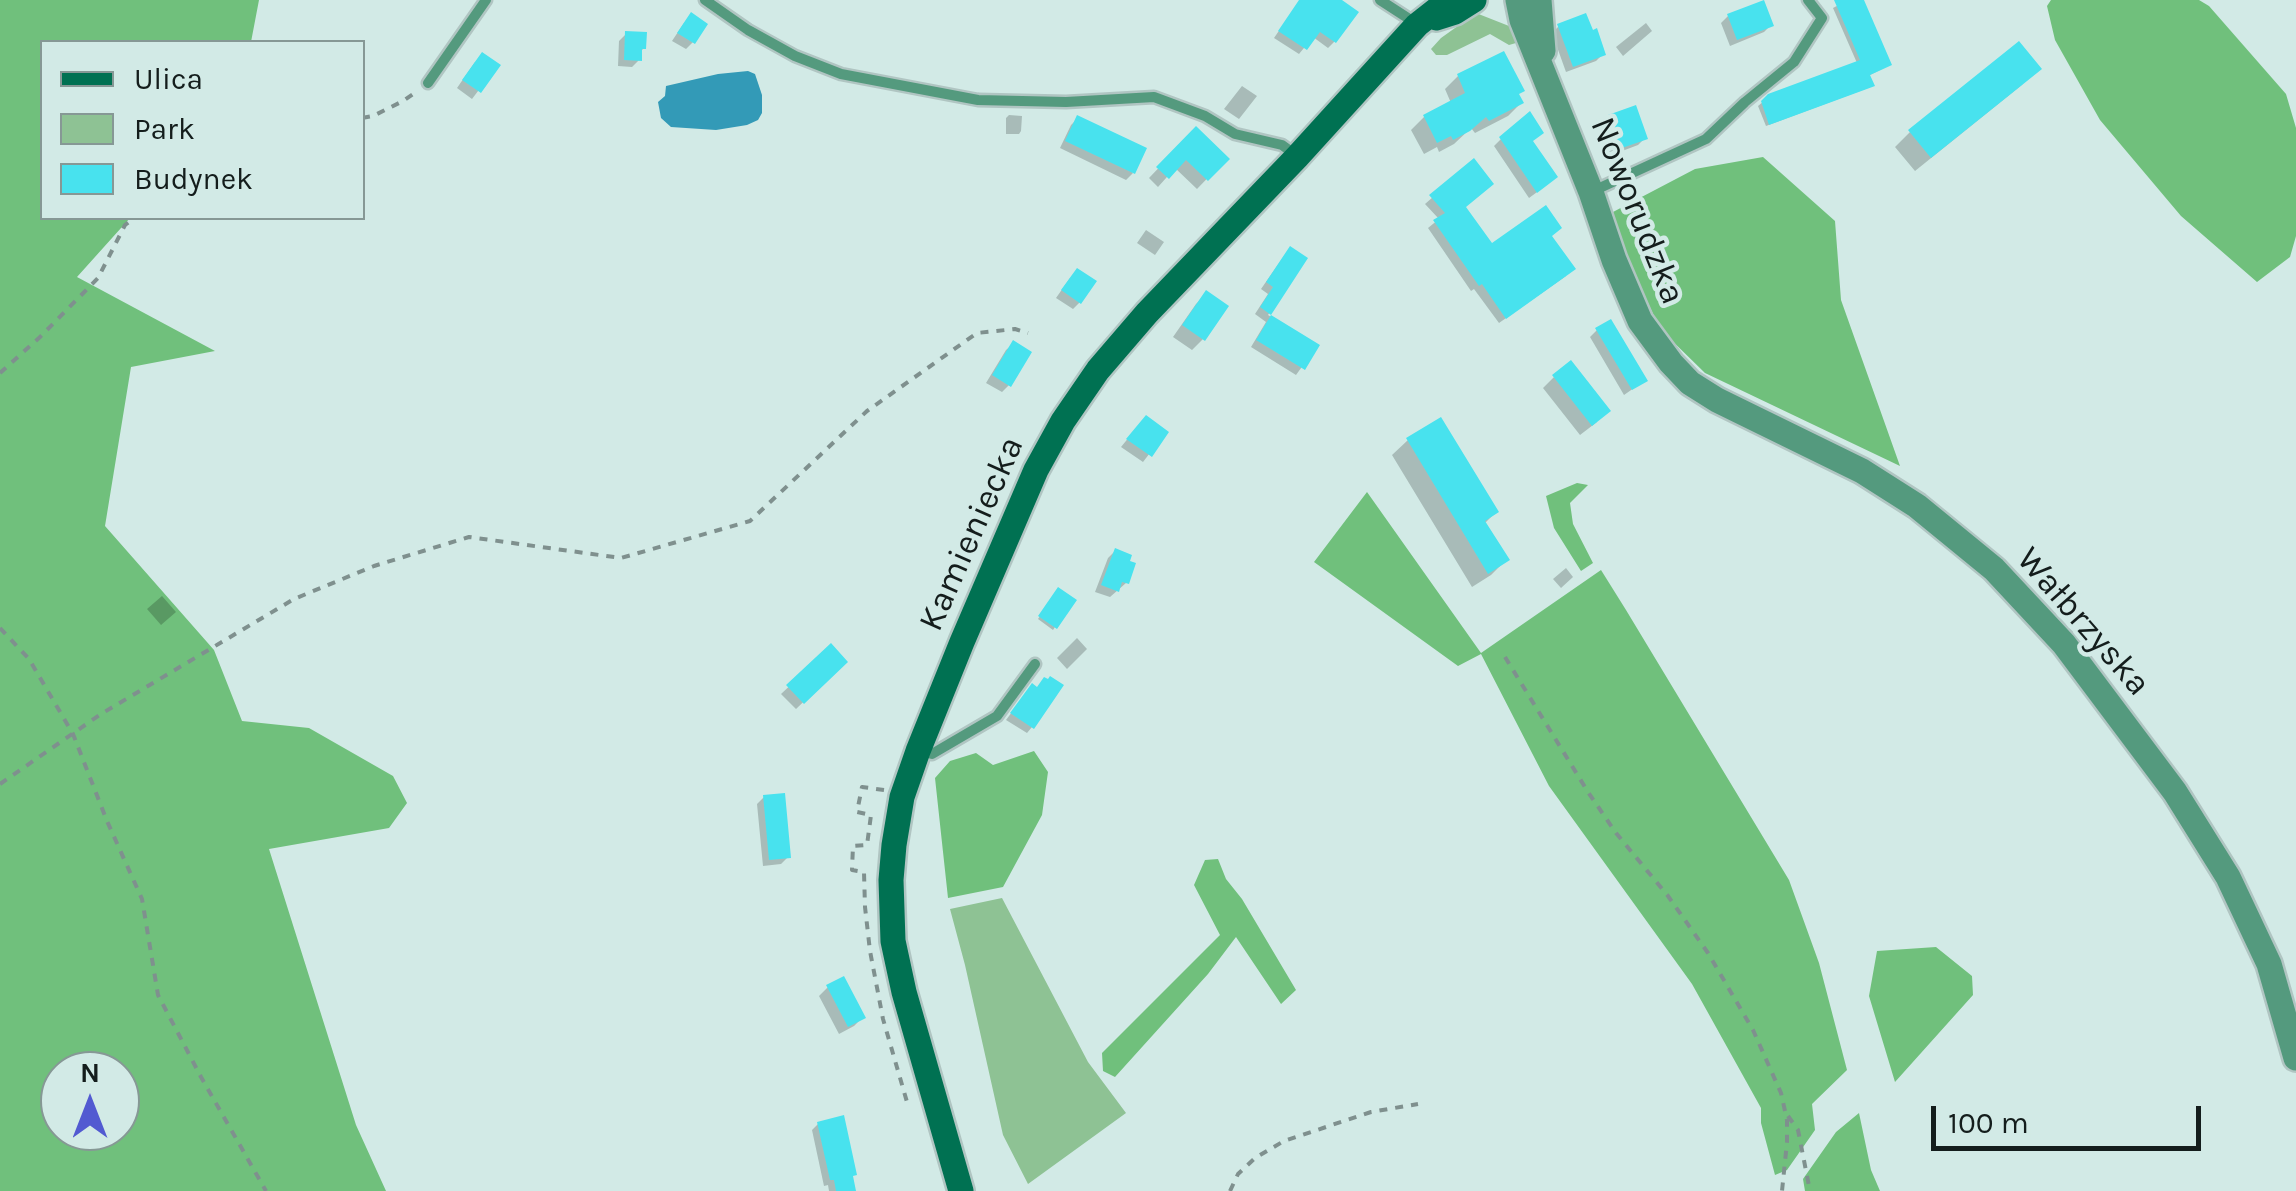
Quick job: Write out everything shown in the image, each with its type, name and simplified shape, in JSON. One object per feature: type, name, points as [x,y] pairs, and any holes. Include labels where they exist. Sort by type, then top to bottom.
[{"type":"main road","points":[[1418,25],[1434,0]]},
{"type":"main road","name":"Kamieniecka","points":[[961,1191],[912,1022],[894,940],[891,880],[902,798],[996,559],[1036,470],[1098,370],[1418,25],[1449,0]]},
{"type":"main road","name":"Kamieniecka","points":[[1418,25],[1456,12],[1474,0]]},
{"type":"street","name":"Noworudzka","points":[[1518,0],[1522,20],[1614,260],[1640,321],[1671,363]]},
{"type":"street","name":"Noworudzka","points":[[1540,0],[1546,80]]},
{"type":"street","name":"Wałbrzyska","points":[[1671,363],[1690,383],[1717,400],[1862,471],[1917,506],[1994,569],[2064,644],[2175,792],[2228,877],[2269,964],[2296,1058]]},
{"type":"lane","points":[[428,83],[486,0]]},
{"type":"lane","points":[[704,0],[780,48],[841,74],[978,100],[1066,102],[1154,97],[1205,116],[1236,134],[1282,145],[1297,156]]},
{"type":"lane","points":[[1380,0],[1418,25]]},
{"type":"lane","points":[[1591,192],[1706,139],[1794,62],[1822,18],[1808,0]]},
{"type":"lane","points":[[918,751],[932,754],[996,716],[1036,664]]},
{"type":"path","points":[[365,117],[403,101],[428,83]]},
{"type":"path","points":[[0,373],[98,278],[132,220]]},
{"type":"path","points":[[0,784],[101,714],[294,600],[374,566],[469,538],[621,558],[750,521],[866,412],[977,333],[1015,329],[1028,333]]},
{"type":"path","points":[[0,628],[30,659],[73,734],[142,900],[158,995],[266,1191]]},
{"type":"path","points":[[1506,656],[1588,792],[1708,953],[1753,1030],[1786,1112],[1788,1142],[1782,1191]]},
{"type":"path","points":[[1230,1191],[1238,1174],[1254,1158],[1284,1141],[1371,1112],[1418,1104]]},
{"type":"path","points":[[1786,1112],[1798,1130],[1810,1191]]},
{"type":"green space","points":[[0,0],[259,0],[251,40],[40,40],[40,220],[128,220],[77,277],[215,351],[131,367],[105,526],[214,650],[242,721],[309,728],[393,776],[407,803],[389,828],[269,849],[356,1125],[386,1191],[0,1191]]},
{"type":"green space","points":[[2051,0],[2199,0],[2209,6],[2286,94],[2296,128],[2296,236],[2290,257],[2257,282],[2181,216],[2100,120],[2055,40],[2047,6]]},
{"type":"green space","points":[[1476,13],[1509,26],[1516,43],[1509,45],[1490,34],[1447,55],[1436,55],[1431,49],[1441,38]]},
{"type":"green space","points":[[1763,157],[1835,221],[1841,300],[1900,466],[1705,373],[1660,329],[1625,254],[1613,212],[1695,169]]},
{"type":"green space","points":[[1577,483],[1588,485],[1570,503],[1573,524],[1593,563],[1581,571],[1554,528],[1546,496]]},
{"type":"green space","points":[[1367,492],[1481,653],[1601,570],[1626,610],[1789,880],[1819,963],[1847,1070],[1812,1104],[1815,1130],[1787,1170],[1775,1175],[1761,1123],[1761,1108],[1692,984],[1549,786],[1481,654],[1458,666],[1314,562]]},
{"type":"green space","points":[[1034,751],[1048,772],[1042,815],[1003,887],[948,898],[935,778],[950,761],[976,753],[993,765]]},
{"type":"green space","points":[[1218,859],[1226,879],[1296,990],[1281,1004],[1236,937],[1208,974],[1115,1077],[1103,1071],[1102,1053],[1220,935],[1194,885],[1205,860]]},
{"type":"green space","points":[[1002,898],[1088,1062],[1126,1113],[1028,1184],[1003,1135],[950,909]]},
{"type":"green space","points":[[1936,947],[1972,976],[1973,995],[1895,1082],[1869,996],[1877,951]]},
{"type":"green space","points":[[1859,1113],[1871,1170],[1880,1191],[1805,1191],[1803,1179],[1836,1132]]},
{"type":"water","points":[[748,71],[755,74],[762,95],[758,120],[716,130],[671,127],[661,118],[658,102],[665,96],[666,86]]},
{"type":"building","points":[[1299,0],[1342,0],[1359,12],[1336,43],[1320,32],[1307,50],[1278,31]]},
{"type":"building","points":[[1764,0],[1774,26],[1737,40],[1727,14]]},
{"type":"building","points":[[1834,0],[1864,0],[1892,65],[1870,75],[1875,86],[1769,125],[1761,101],[1768,94],[1860,60]]},
{"type":"building","points":[[691,12],[708,24],[695,44],[677,33]]},
{"type":"building","points":[[1586,13],[1593,30],[1597,28],[1606,55],[1573,67],[1557,24]]},
{"type":"building","points":[[625,31],[647,32],[642,61],[624,60]]},
{"type":"building","points":[[2019,41],[2042,69],[1931,158],[1908,130]]},
{"type":"building","points":[[1504,51],[1525,91],[1519,94],[1524,103],[1489,121],[1486,117],[1453,140],[1451,136],[1437,143],[1423,115],[1465,93],[1457,74]]},
{"type":"building","points":[[482,52],[501,65],[481,93],[462,80]]},
{"type":"building","points":[[1636,105],[1648,139],[1616,150],[1608,115]]},
{"type":"building","points":[[1530,111],[1544,133],[1533,141],[1558,177],[1537,193],[1499,137]]},
{"type":"building","points":[[1077,115],[1147,148],[1135,174],[1065,141]]},
{"type":"building","points":[[1196,126],[1230,159],[1208,181],[1186,160],[1169,179],[1156,167]]},
{"type":"building","points":[[1474,158],[1494,184],[1466,207],[1492,243],[1546,205],[1562,228],[1552,236],[1576,269],[1506,319],[1433,220],[1445,213],[1429,195]]},
{"type":"building","points":[[1290,246],[1308,258],[1271,315],[1260,307],[1273,287],[1266,282]]},
{"type":"building","points":[[1077,268],[1097,281],[1081,304],[1061,290]]},
{"type":"building","points":[[1206,290],[1229,306],[1205,341],[1182,325]]},
{"type":"building","points":[[1271,315],[1320,345],[1305,370],[1256,340]]},
{"type":"building","points":[[1611,319],[1648,381],[1632,390],[1595,328]]},
{"type":"building","points":[[1013,340],[1032,352],[1011,387],[992,375]]},
{"type":"building","points":[[1571,360],[1611,411],[1592,426],[1552,375]]},
{"type":"building","points":[[1146,415],[1169,432],[1152,457],[1126,439]]},
{"type":"building","points":[[1441,417],[1499,512],[1485,521],[1510,560],[1488,574],[1406,438]]},
{"type":"building","points":[[1115,548],[1132,555],[1130,561],[1136,563],[1129,584],[1122,582],[1119,592],[1101,585]]},
{"type":"building","points":[[1058,587],[1077,600],[1057,629],[1038,616]]},
{"type":"building","points":[[831,643],[848,662],[804,704],[786,685]]},
{"type":"building","points":[[1050,676],[1064,685],[1034,729],[1010,713],[1032,683],[1037,687],[1044,677]]},
{"type":"building","points":[[785,793],[791,858],[769,860],[763,795]]},
{"type":"building","points":[[844,976],[866,1018],[848,1027],[826,985]]},
{"type":"building","points":[[844,1115],[857,1175],[853,1176],[856,1191],[836,1191],[817,1122]]}]
